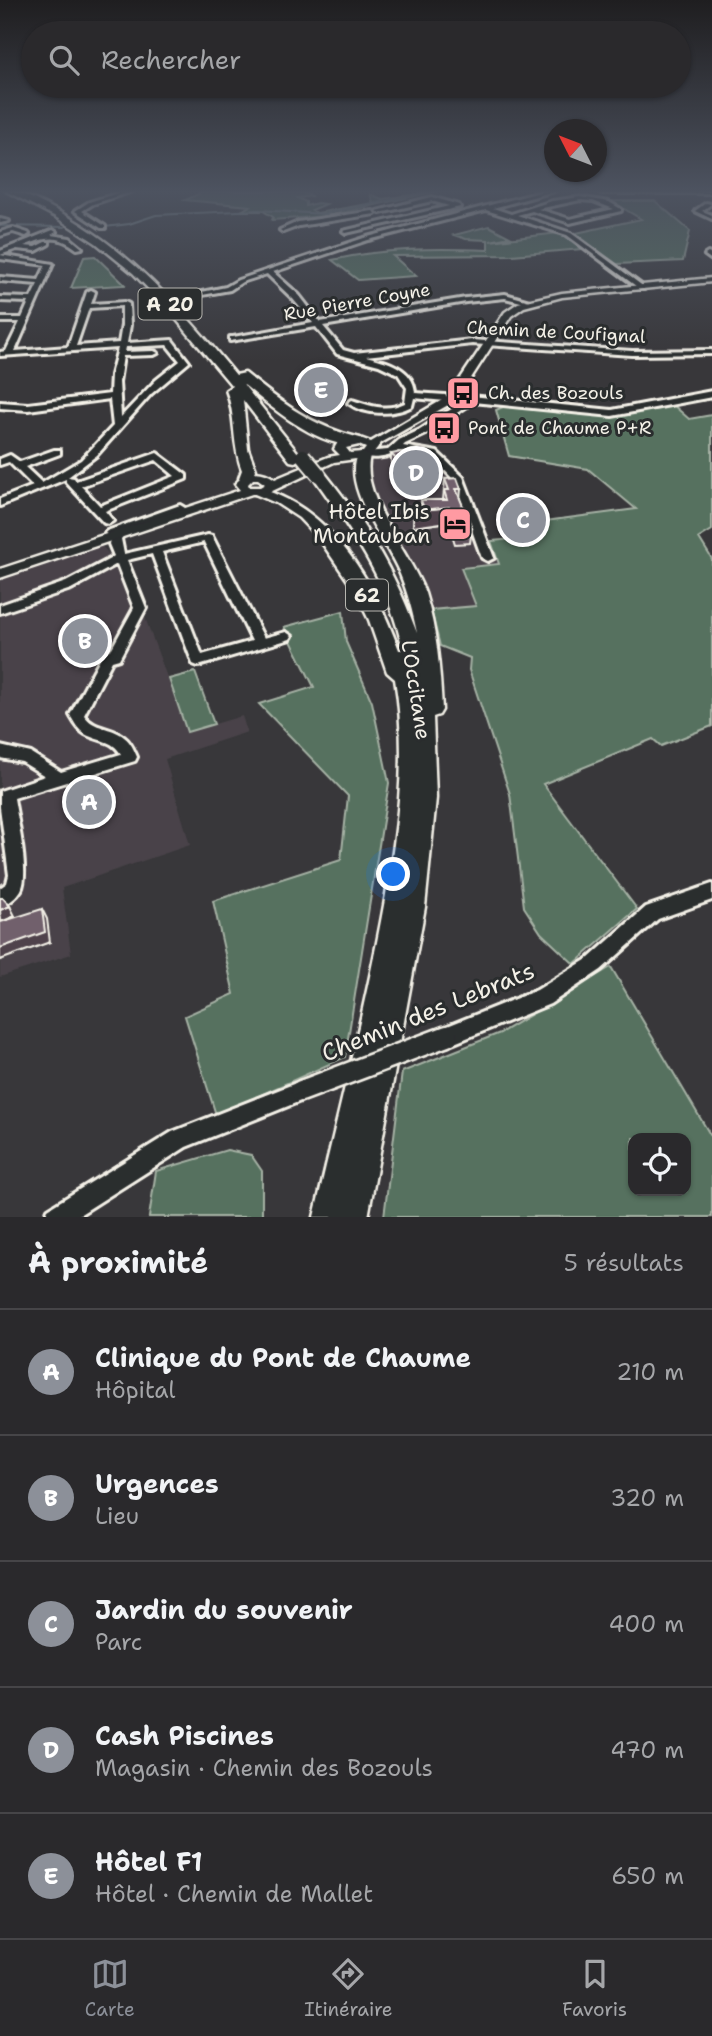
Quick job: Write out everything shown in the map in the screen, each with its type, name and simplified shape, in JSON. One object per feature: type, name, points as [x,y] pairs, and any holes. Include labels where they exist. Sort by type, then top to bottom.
[{"type":"highway","name":"L'Occitane","points":[[109,248],[124,258],[159,292],[228,370]]},
{"type":"highway","name":"L'Occitane","points":[[117,248],[171,296],[228,370],[364,535],[401,611],[415,665],[425,719],[426,776],[410,923],[352,1217]]},
{"type":"highway","points":[[228,370],[280,409],[363,449]]},
{"type":"highway","points":[[228,370],[239,406],[241,449],[255,484]]},
{"type":"highway","name":"62","points":[[363,449],[360,468],[374,512],[409,574],[426,626],[431,664],[433,736],[426,776]]},
{"type":"highway","name":"L'Occitane","points":[[307,466],[360,546],[385,600],[406,677],[412,744],[410,813],[398,897],[330,1217]]},
{"type":"highway","name":"62","points":[[255,484],[281,499],[309,521],[361,585],[387,637],[412,744]]},
{"type":"main road","points":[[0,569],[363,449],[448,403],[466,383],[508,314],[529,302],[549,297],[712,280]]},
{"type":"main road","points":[[363,449],[372,438],[466,383]]},
{"type":"main road","points":[[424,416],[445,402],[437,399]]},
{"type":"main road","points":[[0,574],[104,540],[285,474],[326,458],[346,442],[363,449]]},
{"type":"main road","points":[[340,449],[363,449]]},
{"type":"street","points":[[191,295],[228,289],[240,281],[340,248]]},
{"type":"street","points":[[588,248],[642,288]]},
{"type":"street","points":[[0,255],[50,264],[14,343],[4,354]]},
{"type":"street","points":[[270,272],[319,324],[340,352],[357,355],[401,372],[411,388],[410,404],[398,409],[374,409],[352,402]]},
{"type":"street","points":[[0,278],[43,282]]},
{"type":"street","points":[[72,349],[91,292]]},
{"type":"street","name":"Rue Pierre Coyne","points":[[233,339],[479,298],[515,296],[529,302]]},
{"type":"street","points":[[0,299],[32,300]]},
{"type":"street","points":[[86,306],[125,304],[123,350],[116,373],[114,396],[117,426]]},
{"type":"street","points":[[0,320],[24,320]]},
{"type":"street","points":[[0,503],[65,475],[94,454],[163,375],[185,362],[169,342],[123,350]]},
{"type":"street","name":"Chemin de Coufignal","points":[[357,355],[459,342],[632,353],[712,352]]},
{"type":"street","points":[[0,343],[14,343]]},
{"type":"street","points":[[4,354],[72,349],[123,350],[154,354]]},
{"type":"street","points":[[392,451],[471,399],[612,413],[712,394]]},
{"type":"street","points":[[411,395],[437,399]]},
{"type":"street","points":[[0,405],[28,407],[114,396]]},
{"type":"street","points":[[363,449],[434,454],[459,479],[488,558]]},
{"type":"street","points":[[19,466],[57,452]]},
{"type":"street","points":[[76,485],[157,456],[182,477],[99,510]]},
{"type":"street","points":[[0,462],[10,458],[40,487]]},
{"type":"street","points":[[65,475],[107,521]]},
{"type":"street","points":[[120,563],[104,540],[110,533],[180,508]]},
{"type":"street","points":[[0,899],[14,887],[17,875],[6,794],[130,757],[124,742],[113,736],[94,733],[77,715],[83,699],[103,667],[117,651],[140,608],[120,563],[114,541],[119,534]]},
{"type":"street","points":[[0,609],[74,583],[120,563],[208,538],[260,643]]},
{"type":"street","points":[[156,551],[198,661],[286,636]]},
{"type":"street","points":[[0,752],[26,757],[59,778]]},
{"type":"street","name":"Chemin des Lebrats","points":[[56,1217],[179,1139],[543,997],[595,964],[652,913],[712,892]]},
{"type":"shaded area","points":[[404,446],[437,451],[450,460],[465,482],[500,564],[471,596],[476,606],[431,610],[414,565],[377,502],[369,462],[398,454]]},
{"type":"shaded area","points":[[99,544],[128,571],[187,732],[242,716],[247,732],[165,759],[190,845],[62,888],[71,954],[0,977],[0,577]]},
{"type":"green space","points":[[488,248],[686,248],[683,261],[617,264],[594,248],[512,255],[393,256],[416,276],[358,280],[332,260],[410,250],[488,250]]},
{"type":"green space","points":[[95,256],[125,285],[71,288],[84,257]]},
{"type":"green space","points":[[672,404],[689,419],[712,415],[712,530],[699,538],[712,559],[712,726],[661,746],[653,739],[543,784],[637,909],[574,964],[541,933],[524,907],[510,794],[469,670],[470,658],[440,646],[431,610],[476,606],[461,568],[499,564],[491,541],[543,536],[537,522],[636,509],[588,469],[509,456],[496,410],[505,406],[620,414]]},
{"type":"green space","points":[[343,611],[346,642],[372,702],[389,783],[345,1057],[216,1115],[185,1016],[234,994],[213,901],[341,860],[348,796],[259,704],[314,687],[284,627]]},
{"type":"green space","points":[[195,672],[214,724],[187,732],[169,679]]},
{"type":"green space","points":[[611,967],[712,1138],[712,1217],[384,1217],[402,1072],[500,1033]]},
{"type":"green space","points":[[227,1150],[251,1155],[262,1171],[262,1217],[149,1217],[156,1171]]},
{"type":"building","points":[[331,378],[338,379],[331,388],[323,386]]},
{"type":"building","points":[[423,448],[437,462],[423,465],[431,474],[416,478],[391,454]]},
{"type":"building","points":[[457,478],[461,489],[456,489],[472,528],[456,529],[449,507],[414,511],[423,506],[421,500],[447,500],[444,490],[449,490],[445,479]]},
{"type":"building","points":[[82,629],[93,631],[86,642],[75,640]]},
{"type":"building","points":[[0,898],[3,898],[10,906],[0,910]]},
{"type":"building","points":[[42,909],[45,932],[0,948],[0,916],[1,922]]},
{"type":"place","name":"Hôtel F1","points":[[321,390]]},
{"type":"place","name":"Ch. des Bozouls","points":[[463,393]]},
{"type":"place","name":"Pont de Chaume P+R","points":[[444,428]]},
{"type":"place","name":"Cash Piscines","points":[[416,473]]},
{"type":"place","name":"Jardin du souvenir","points":[[523,520]]},
{"type":"place","name":"Hôtel Ibis Montauban","points":[[455,524]]},
{"type":"place","name":"Urgences","points":[[85,641]]},
{"type":"place","name":"Clinique du Pont de Chaume","points":[[89,802]]}]
